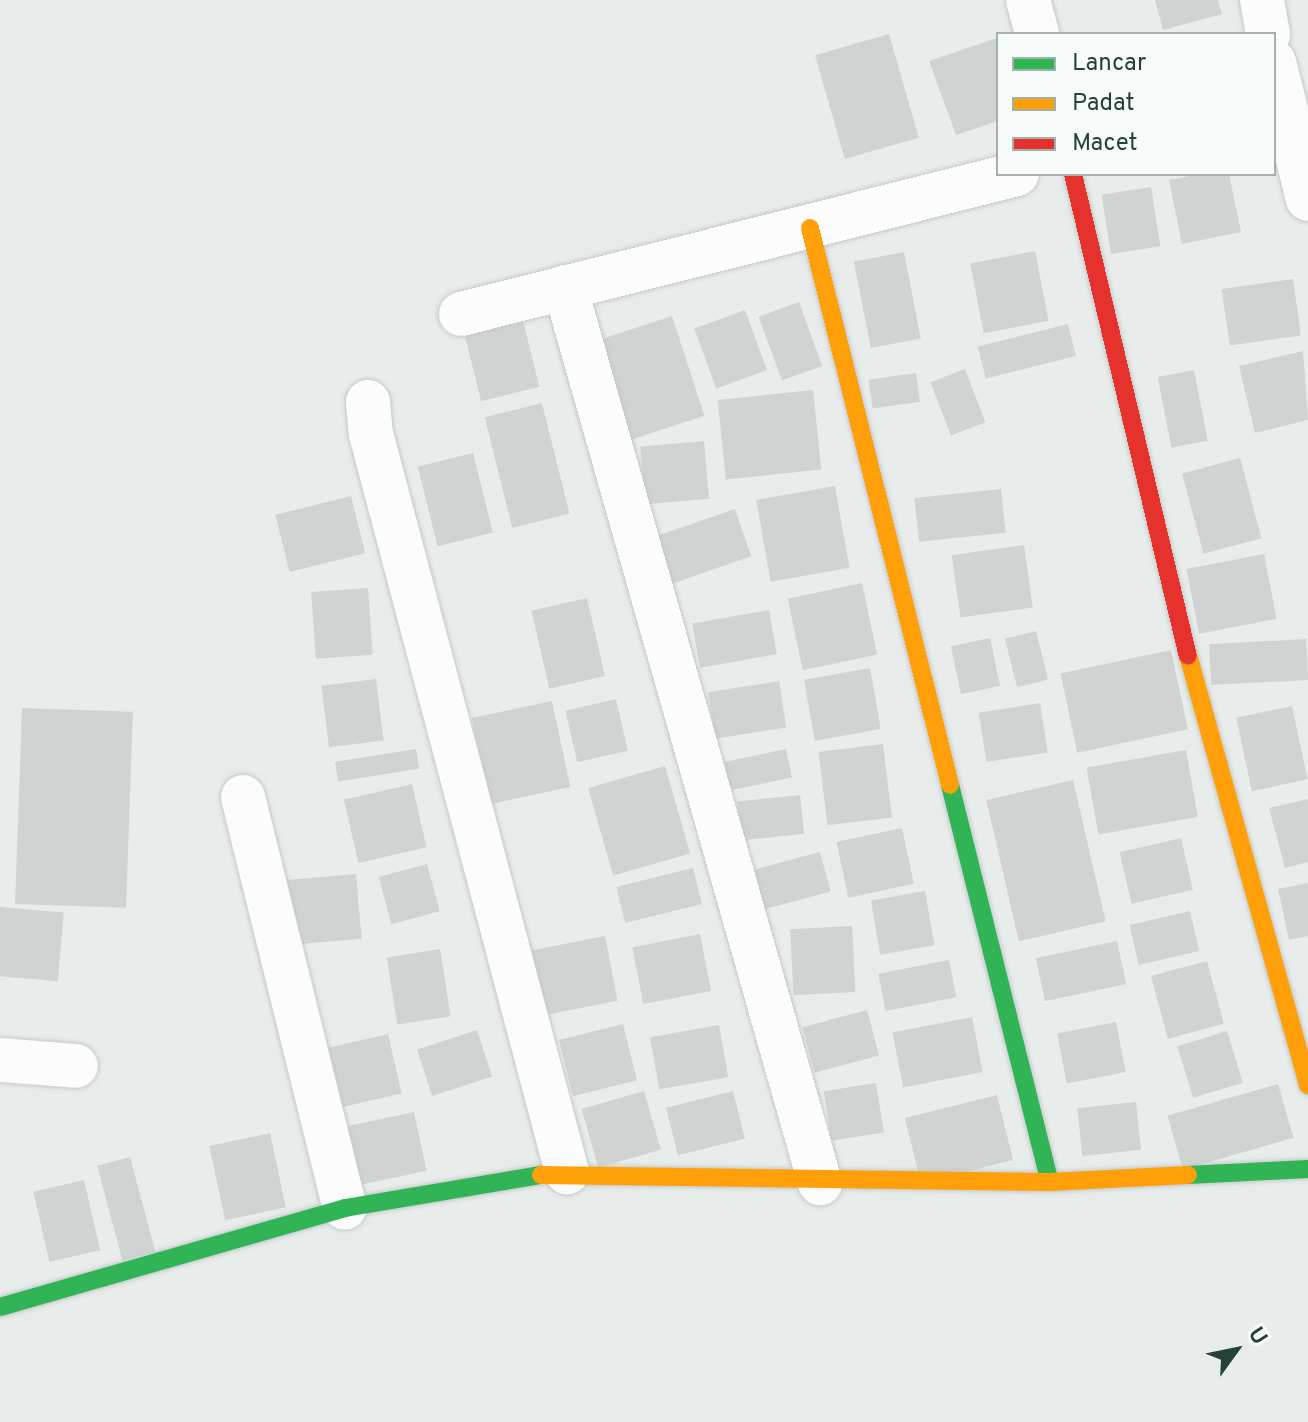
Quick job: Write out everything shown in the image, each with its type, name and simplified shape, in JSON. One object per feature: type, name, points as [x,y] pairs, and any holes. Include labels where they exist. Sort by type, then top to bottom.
[{"type":"street","points":[[1028,0],[1036,32]]},
{"type":"street","points":[[1262,0],[1268,32]]},
{"type":"street","points":[[1276,68],[1289,109],[1308,199]]},
{"type":"street","points":[[461,314],[1009,176]]},
{"type":"street","points":[[1073,176],[1191,666],[1308,1086]]},
{"type":"street","points":[[810,228],[1050,1182]]},
{"type":"street","points":[[565,287],[820,1183]]},
{"type":"street","points":[[368,402],[371,434],[567,1172]]},
{"type":"street","points":[[243,797],[345,1208]]},
{"type":"street","points":[[0,1060],[76,1066]]},
{"type":"street","points":[[0,1307],[345,1208],[473,1181],[567,1172],[820,1183],[1050,1182],[1308,1169]]},
{"type":"building","points":[[1155,0],[1218,0],[1222,14],[1163,30]]},
{"type":"building","points":[[889,34],[919,138],[845,159],[815,55]]},
{"type":"building","points":[[996,38],[996,122],[956,135],[929,61]]},
{"type":"building","points":[[1190,176],[1229,176],[1241,232],[1182,244],[1169,180]]},
{"type":"building","points":[[1151,187],[1160,246],[1111,254],[1102,195]]},
{"type":"building","points":[[1035,251],[1049,321],[984,333],[970,264]]},
{"type":"building","points":[[904,252],[921,338],[871,348],[854,262]]},
{"type":"building","points":[[1293,279],[1301,335],[1230,345],[1222,289]]},
{"type":"building","points":[[799,302],[822,366],[782,381],[759,317]]},
{"type":"building","points":[[745,310],[767,370],[716,389],[694,328]]},
{"type":"building","points":[[521,313],[539,387],[481,401],[463,328]]},
{"type":"building","points":[[672,316],[704,416],[626,442],[593,342]]},
{"type":"building","points":[[1068,324],[1076,356],[986,379],[978,346]]},
{"type":"building","points":[[1303,351],[1308,420],[1255,433],[1239,366]]},
{"type":"building","points":[[965,369],[985,422],[951,435],[930,382]]},
{"type":"building","points":[[1194,370],[1208,441],[1171,448],[1158,377]]},
{"type":"building","points":[[916,373],[920,402],[873,408],[868,380]]},
{"type":"building","points":[[813,390],[821,470],[726,480],[718,400]]},
{"type":"building","points":[[542,403],[570,514],[512,528],[485,417]]},
{"type":"building","points":[[704,441],[709,499],[645,504],[640,447]]},
{"type":"building","points":[[473,453],[493,533],[438,546],[418,467]]},
{"type":"building","points":[[1240,458],[1261,538],[1204,554],[1182,474]]},
{"type":"building","points":[[835,486],[849,568],[771,582],[756,500]]},
{"type":"building","points":[[1001,489],[1006,533],[919,542],[914,498]]},
{"type":"building","points":[[351,496],[365,553],[290,572],[275,515]]},
{"type":"building","points":[[735,509],[751,556],[668,585],[652,538]]},
{"type":"building","points":[[1024,545],[1033,607],[960,618],[952,555]]},
{"type":"building","points":[[1264,554],[1277,619],[1199,634],[1186,569]]},
{"type":"building","points":[[862,583],[877,654],[803,670],[788,599]]},
{"type":"building","points":[[368,588],[373,655],[316,659],[311,592]]},
{"type":"building","points":[[587,598],[605,676],[549,689],[531,611]]},
{"type":"building","points":[[769,610],[777,654],[700,668],[692,624]]},
{"type":"building","points":[[1036,631],[1048,680],[1017,687],[1005,639]]},
{"type":"building","points":[[990,638],[1000,686],[961,694],[951,646]]},
{"type":"building","points":[[1306,639],[1308,680],[1211,685],[1209,644]]},
{"type":"building","points":[[1171,650],[1188,729],[1077,753],[1060,673]]},
{"type":"building","points":[[870,668],[881,729],[815,741],[804,680]]},
{"type":"building","points":[[376,679],[384,741],[329,747],[321,686]]},
{"type":"building","points":[[779,681],[786,727],[715,739],[708,692]]},
{"type":"building","points":[[616,699],[628,751],[577,762],[565,711]]},
{"type":"building","points":[[552,701],[570,787],[490,804],[472,718]]},
{"type":"building","points":[[1040,703],[1048,752],[987,762],[979,713]]},
{"type":"building","points":[[1292,706],[1308,779],[1252,791],[1236,718]]},
{"type":"building","points":[[22,708],[133,712],[126,908],[15,904]]},
{"type":"building","points":[[883,744],[892,817],[828,825],[818,752]]},
{"type":"building","points":[[416,749],[419,769],[338,782],[335,762]]},
{"type":"building","points":[[786,749],[792,777],[730,790],[724,762]]},
{"type":"building","points":[[1186,750],[1198,817],[1098,835],[1087,768]]},
{"type":"building","points":[[665,766],[690,853],[613,876],[588,788]]},
{"type":"building","points":[[1073,780],[1106,921],[1019,941],[986,800]]},
{"type":"building","points":[[412,784],[427,847],[358,863],[344,800]]},
{"type":"building","points":[[800,795],[804,834],[741,840],[737,802]]},
{"type":"building","points":[[1308,799],[1308,862],[1285,868],[1269,808]]},
{"type":"building","points":[[902,828],[914,884],[848,898],[836,842]]},
{"type":"building","points":[[1181,838],[1193,890],[1132,904],[1120,852]]},
{"type":"building","points":[[820,852],[831,892],[755,912],[745,872]]},
{"type":"building","points":[[427,864],[440,911],[391,924],[379,877]]},
{"type":"building","points":[[693,868],[702,904],[625,923],[616,887]]},
{"type":"building","points":[[356,874],[362,939],[289,945],[283,880]]},
{"type":"building","points":[[1308,883],[1308,936],[1289,940],[1278,889]]},
{"type":"building","points":[[925,891],[935,945],[880,955],[871,901]]},
{"type":"building","points":[[0,907],[64,913],[58,981],[0,976]]},
{"type":"building","points":[[1190,911],[1199,951],[1139,965],[1130,925]]},
{"type":"building","points":[[852,926],[855,992],[794,995],[790,929]]},
{"type":"building","points":[[700,934],[711,991],[643,1004],[632,947]]},
{"type":"building","points":[[605,936],[618,1001],[541,1016],[528,951]]},
{"type":"building","points":[[1117,941],[1126,984],[1045,1001],[1036,958]]},
{"type":"building","points":[[440,949],[451,1016],[397,1025],[387,957]]},
{"type":"building","points":[[949,960],[956,997],[886,1011],[878,974]]},
{"type":"building","points":[[1207,961],[1224,1024],[1168,1039],[1151,976]]},
{"type":"building","points":[[867,1010],[879,1055],[814,1073],[802,1027]]},
{"type":"building","points":[[972,1017],[983,1072],[903,1087],[892,1032]]},
{"type":"building","points":[[1116,1022],[1126,1072],[1067,1084],[1057,1033]]},
{"type":"building","points":[[623,1024],[637,1080],[573,1096],[559,1040]]},
{"type":"building","points":[[719,1025],[728,1077],[659,1089],[650,1037]]},
{"type":"building","points":[[477,1030],[492,1077],[432,1096],[417,1049]]},
{"type":"building","points":[[1227,1031],[1243,1083],[1193,1098],[1177,1046]]},
{"type":"building","points":[[388,1034],[402,1093],[331,1110],[317,1050]]},
{"type":"building","points":[[876,1083],[884,1132],[831,1141],[824,1091]]},
{"type":"building","points":[[1278,1084],[1293,1138],[1183,1170],[1167,1116]]},
{"type":"building","points":[[644,1091],[661,1150],[598,1168],[582,1109]]},
{"type":"building","points":[[733,1091],[745,1139],[678,1155],[666,1108]]},
{"type":"building","points":[[997,1095],[1013,1160],[921,1183],[905,1118]]},
{"type":"building","points":[[1136,1102],[1141,1150],[1082,1156],[1077,1108]]},
{"type":"building","points":[[414,1112],[426,1171],[359,1185],[347,1126]]},
{"type":"building","points":[[270,1133],[286,1207],[225,1220],[209,1146]]},
{"type":"building","points":[[130,1157],[155,1252],[123,1260],[97,1166]]},
{"type":"building","points":[[84,1180],[100,1250],[50,1262],[33,1192]]},
{"type":"traffic: fast","points":[[950,785],[1050,1182]]},
{"type":"traffic: fast","points":[[1188,1175],[1308,1169]]},
{"type":"traffic: fast","points":[[0,1307],[345,1208],[541,1175]]},
{"type":"traffic: slow","points":[[810,228],[950,785]]},
{"type":"traffic: slow","points":[[1188,655],[1308,1086]]},
{"type":"traffic: slow","points":[[541,1175],[1050,1182],[1188,1175]]},
{"type":"traffic: jam","points":[[1073,176],[1188,655]]}]
